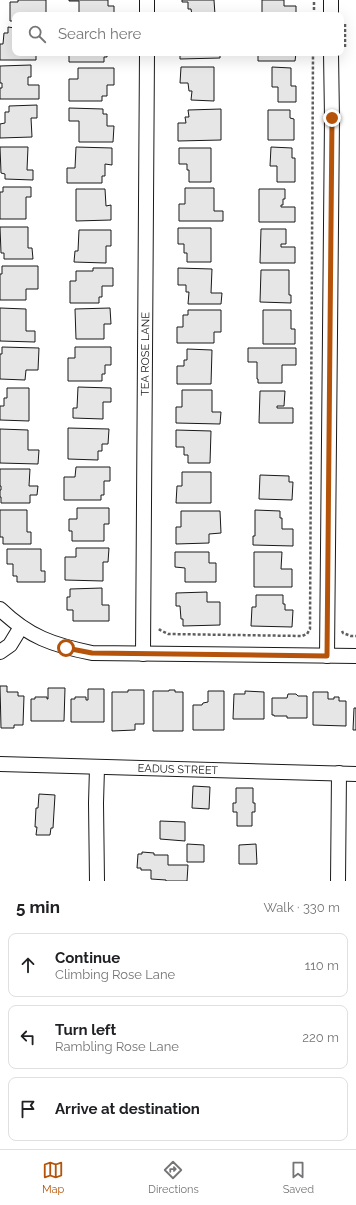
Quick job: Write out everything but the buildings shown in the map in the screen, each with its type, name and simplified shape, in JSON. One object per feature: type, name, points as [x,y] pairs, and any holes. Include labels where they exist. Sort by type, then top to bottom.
[{"type":"street","points":[[147,0],[147,12]]},
{"type":"street","points":[[331,0],[331,12]]},
{"type":"street","name":"TEA ROSE LANE","points":[[143,654],[147,56]]},
{"type":"street","points":[[327,656],[332,118],[331,56]]},
{"type":"street","points":[[0,608],[21,628],[41,638],[66,648],[92,653],[356,656]]},
{"type":"street","points":[[0,652],[10,645],[21,628]]},
{"type":"street","name":"EADUS STREET","points":[[0,764],[97,768],[356,774]]},
{"type":"street","points":[[97,768],[97,881]]},
{"type":"street","points":[[338,881],[339,773]]},
{"type":"path","points":[[314,0],[314,12]]},
{"type":"path","points":[[159,627],[160,630],[168,634],[302,636],[307,634],[310,629],[313,56]]},
{"type":"route","points":[[66,648],[92,653],[327,656],[332,118]]}]
